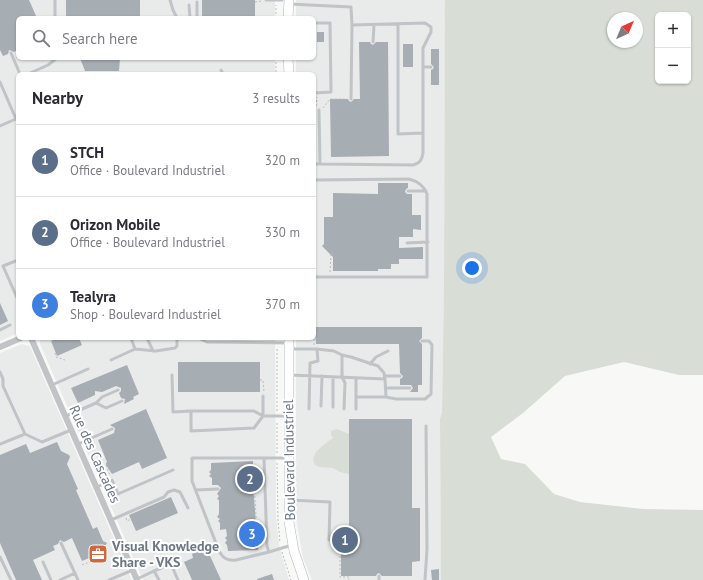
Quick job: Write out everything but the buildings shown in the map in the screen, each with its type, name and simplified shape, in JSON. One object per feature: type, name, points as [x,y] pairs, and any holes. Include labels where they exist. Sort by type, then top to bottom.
[{"type":"street","points":[[286,1],[288,16]]},
{"type":"street","points":[[288,60],[289,72]]},
{"type":"street","points":[[0,347],[16,340]]},
{"type":"street","name":"Rue des Cascades","points":[[32,340],[137,579]]},
{"type":"street","name":"Boulevard Industriel","points":[[289,343],[290,522],[293,545],[304,580]]},
{"type":"lane","points":[[55,0],[55,16]]},
{"type":"lane","points":[[170,0],[176,16]]},
{"type":"lane","points":[[266,0],[351,7],[351,99]]},
{"type":"lane","points":[[197,2],[197,16]]},
{"type":"lane","points":[[189,5],[190,16]]},
{"type":"lane","points":[[316,23],[330,23],[331,92],[316,93]]},
{"type":"lane","points":[[316,164],[417,164],[422,158],[422,48],[431,32],[431,27],[425,23],[352,25]]},
{"type":"lane","points":[[398,24],[398,134],[423,134]]},
{"type":"lane","points":[[373,42],[374,25]]},
{"type":"lane","points":[[11,53],[19,72]]},
{"type":"lane","points":[[32,72],[48,65],[54,60]]},
{"type":"lane","points":[[422,67],[431,67]]},
{"type":"lane","points":[[0,126],[16,119],[1,85]]},
{"type":"lane","points":[[319,110],[320,164]]},
{"type":"lane","points":[[316,180],[416,181],[426,191],[428,197],[427,277],[316,277]]},
{"type":"lane","points":[[408,191],[426,191]]},
{"type":"lane","points":[[407,243],[428,242]]},
{"type":"lane","points":[[16,261],[3,266],[16,295]]},
{"type":"lane","points":[[0,330],[10,325]]},
{"type":"lane","points":[[132,340],[136,349]]},
{"type":"lane","points":[[148,340],[153,351]]},
{"type":"lane","points":[[111,360],[136,349],[164,351],[175,348],[177,346],[177,340]]},
{"type":"lane","points":[[202,340],[207,342],[289,343],[334,351],[342,356],[378,366],[382,369],[385,378],[386,397]]},
{"type":"lane","points":[[356,397],[425,399],[429,397],[431,394],[432,384],[432,345],[429,341],[422,341]]},
{"type":"lane","points":[[309,410],[310,363],[318,361],[318,349]]},
{"type":"lane","points":[[370,364],[376,357],[388,351]]},
{"type":"lane","points":[[342,356],[344,409]]},
{"type":"lane","points":[[52,385],[88,369]]},
{"type":"lane","points":[[0,372],[3,379],[3,386],[25,434],[42,442],[72,430]]},
{"type":"lane","points":[[172,375],[173,412],[254,411],[263,416],[289,416]]},
{"type":"lane","points":[[288,375],[356,378],[385,378],[400,376]]},
{"type":"lane","points":[[321,406],[322,376]]},
{"type":"lane","points":[[333,377],[333,407]]},
{"type":"lane","points":[[356,378],[356,409]]},
{"type":"lane","points":[[386,388],[410,388]]},
{"type":"lane","points":[[66,416],[96,403],[102,397],[118,390]]},
{"type":"lane","points":[[191,411],[191,431],[254,428],[263,416],[263,395]]},
{"type":"lane","points":[[96,403],[106,408],[122,400]]},
{"type":"lane","points":[[425,580],[427,548],[426,426]]},
{"type":"lane","points":[[78,444],[112,429]]},
{"type":"lane","points":[[0,444],[25,434]]},
{"type":"lane","points":[[289,458],[192,458],[192,478],[219,551],[224,557],[230,560],[236,560],[293,545]]},
{"type":"lane","points":[[264,458],[267,546],[269,552]]},
{"type":"lane","points":[[97,487],[112,480],[118,494],[174,470]]},
{"type":"lane","points":[[196,490],[218,488]]},
{"type":"lane","points":[[111,520],[164,497],[168,492],[174,490],[180,492],[188,508]]},
{"type":"lane","points":[[289,500],[330,502],[330,540]]},
{"type":"lane","points":[[61,543],[78,580]]},
{"type":"lane","points":[[0,557],[11,580]]},
{"type":"lane","points":[[43,562],[51,580]]},
{"type":"lane","points":[[137,579],[171,564],[178,580]]},
{"type":"lane","points":[[109,580],[133,570]]},
{"type":"lane","points":[[154,571],[159,580]]},
{"type":"lane","points":[[60,580],[75,573]]},
{"type":"path","points":[[255,2],[266,0]]},
{"type":"path","points":[[276,5],[276,16]]},
{"type":"path","points":[[276,60],[276,72]]},
{"type":"path","points":[[316,97],[316,106]]},
{"type":"path","points":[[319,110],[330,99],[351,99]]},
{"type":"path","points":[[330,277],[331,254],[333,253]]},
{"type":"path","name":"Boulevard Industriel","points":[[277,348],[277,410]]},
{"type":"path","points":[[54,353],[56,357],[65,360]]},
{"type":"path","points":[[260,380],[263,380],[263,395]]},
{"type":"path","name":"Boulevard Industriel","points":[[277,421],[277,454]]},
{"type":"path","points":[[253,461],[258,550]]},
{"type":"path","name":"Boulevard Industriel","points":[[277,463],[280,543]]},
{"type":"path","points":[[106,465],[110,476]]},
{"type":"path","points":[[335,540],[340,540],[340,577],[349,577],[349,580]]},
{"type":"path","points":[[283,553],[291,580]]},
{"type":"path","points":[[102,556],[104,559],[103,563]]},
{"type":"path","points":[[82,565],[97,559],[104,559]]},
{"type":"shaded area","points":[[0,0],[275,0],[275,16],[16,16],[16,60],[275,60],[275,72],[16,72],[16,334],[0,341]]},
{"type":"shaded area","points":[[296,0],[445,0],[444,284],[442,412],[440,419],[441,580],[312,580],[303,558],[296,518],[296,340],[316,340],[316,72],[296,72],[296,60],[316,60],[316,16],[296,16]]},
{"type":"shaded area","points":[[445,0],[703,0],[703,375],[679,375],[624,362],[565,376],[523,413],[491,437],[501,459],[525,464],[554,494],[580,502],[643,509],[703,510],[703,580],[441,580],[440,419],[442,412]]},
{"type":"shaded area","points":[[40,340],[275,340],[276,516],[279,545],[289,580],[143,580],[40,344]]},
{"type":"shaded area","points":[[22,344],[29,346],[31,349],[132,580],[0,580],[0,353]]},
{"type":"shaded area","points":[[337,429],[349,434],[349,474],[340,472],[333,468],[319,467],[315,465],[313,459],[316,452],[333,438],[331,431]]},
{"type":"place","name":"Orizon Mobile","points":[[250,479]]},
{"type":"place","name":"Tealyra","points":[[252,534]]},
{"type":"place","name":"STCH","points":[[345,540]]},
{"type":"place","name":"Visual Knowledge Share - VKS","points":[[98,554]]}]
